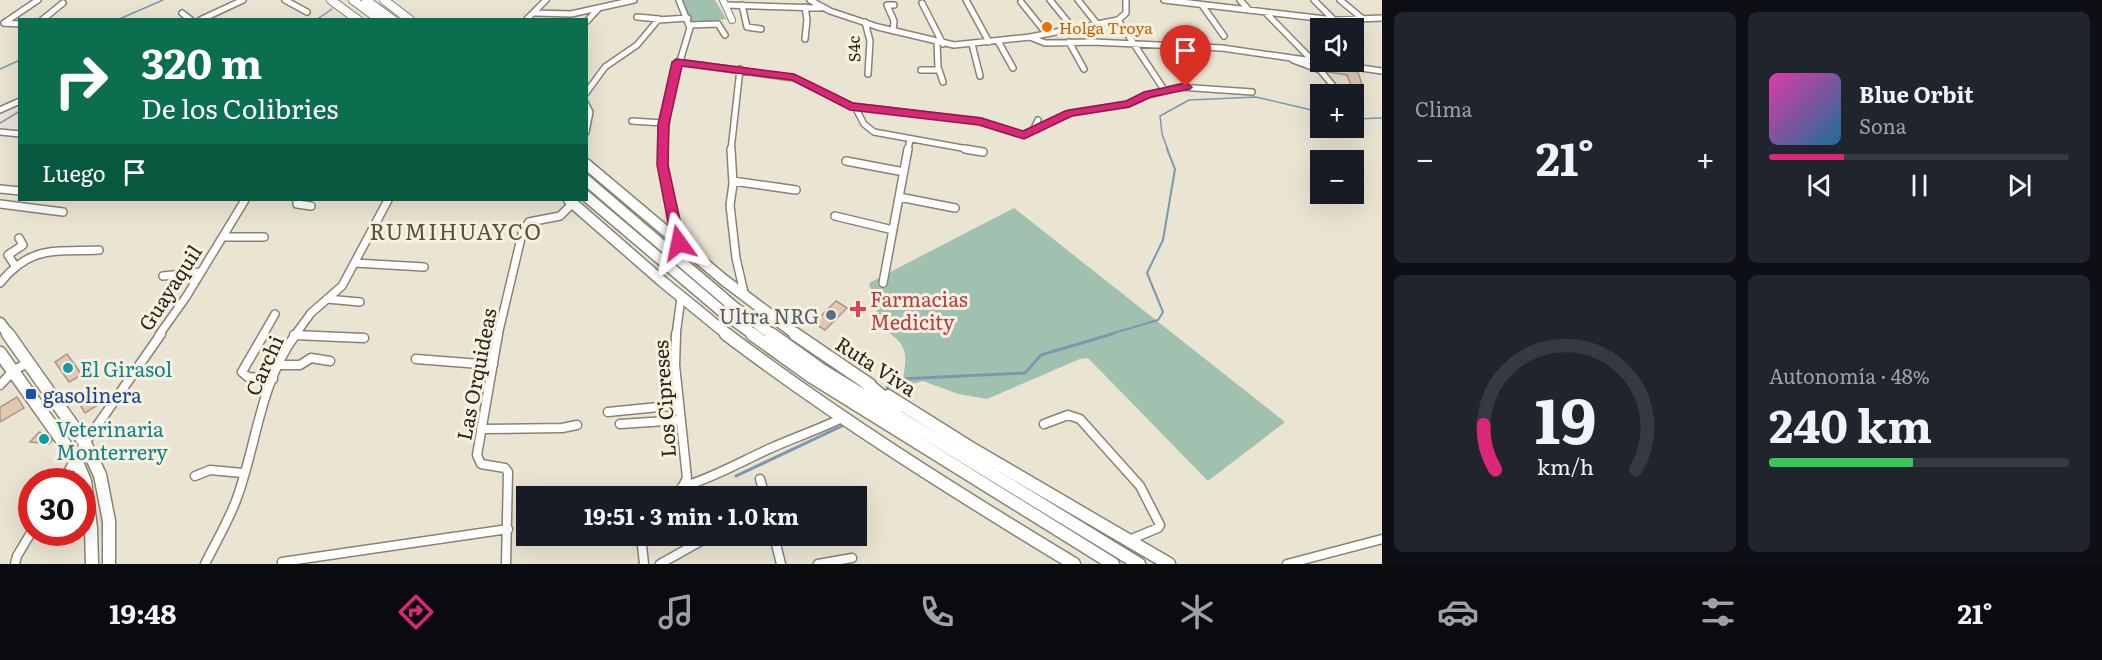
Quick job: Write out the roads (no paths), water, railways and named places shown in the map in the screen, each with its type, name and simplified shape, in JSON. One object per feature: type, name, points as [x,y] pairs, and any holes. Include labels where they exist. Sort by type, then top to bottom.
[{"type":"main road","points":[[331,0],[355,18]]},
{"type":"main road","points":[[353,0],[377,18]]},
{"type":"main road","points":[[366,0],[390,18]]},
{"type":"main road","points":[[384,0],[407,18]]},
{"type":"main road","name":"Ruta Viva","points":[[588,166],[745,297],[864,381],[974,450],[1169,564]]},
{"type":"main road","name":"Ruta Viva","points":[[588,182],[734,307],[820,369],[1139,564]]},
{"type":"main road","points":[[588,198],[725,314],[812,377],[1113,564]]},
{"type":"main road","points":[[571,201],[681,298],[764,362],[1066,563]]},
{"type":"main road","points":[[0,323],[86,443],[100,475],[109,521],[109,564]]},
{"type":"main road","points":[[0,353],[76,460],[85,481],[91,528],[92,564]]},
{"type":"main road","points":[[864,381],[938,441]]},
{"type":"street","points":[[2,23],[38,0]]},
{"type":"street","points":[[205,18],[243,0]]},
{"type":"street","points":[[285,0],[307,12]]},
{"type":"street","points":[[535,13],[534,9],[546,0]]},
{"type":"street","points":[[529,18],[535,13],[566,15],[634,0]]},
{"type":"street","points":[[679,0],[690,25],[677,62],[663,123],[663,165],[679,243]]},
{"type":"street","points":[[811,0],[821,8]]},
{"type":"street","points":[[966,0],[988,42]]},
{"type":"street","points":[[1050,0],[1072,27]]},
{"type":"street","points":[[1077,0],[1098,25]]},
{"type":"street","points":[[725,2],[742,5],[821,8],[940,44],[972,44],[1030,37],[1072,27],[1098,25],[1118,20],[1126,13],[1126,0]]},
{"type":"street","points":[[1164,0],[1317,18]]},
{"type":"street","points":[[1240,0],[1249,10]]},
{"type":"street","points":[[1314,0],[1332,18]]},
{"type":"street","points":[[1341,0],[1362,18]]},
{"type":"street","points":[[725,2],[732,20]]},
{"type":"street","points":[[1021,2],[1046,33]]},
{"type":"street","points":[[44,18],[63,3]]},
{"type":"street","points":[[922,3],[940,44],[939,70],[943,82]]},
{"type":"street","points":[[742,5],[748,29],[761,29]]},
{"type":"street","points":[[894,5],[887,5],[894,21],[894,31]]},
{"type":"street","points":[[1202,5],[1224,36]]},
{"type":"street","points":[[805,7],[807,20],[805,39]]},
{"type":"street","points":[[588,20],[599,8]]},
{"type":"street","points":[[1265,12],[1310,59]]},
{"type":"street","points":[[182,13],[188,18]]},
{"type":"street","points":[[637,17],[688,18]]},
{"type":"street","points":[[1364,19],[1382,18]]},
{"type":"street","points":[[588,90],[605,67],[637,45],[659,19]]},
{"type":"street","points":[[1118,20],[1165,90]]},
{"type":"street","name":"S4c","points":[[865,22],[870,40],[868,74]]},
{"type":"street","points":[[2,23],[18,24]]},
{"type":"street","points":[[690,25],[718,24],[725,35]]},
{"type":"street","points":[[1030,37],[1041,42],[1212,47],[1310,61]]},
{"type":"street","points":[[998,41],[1014,68]]},
{"type":"street","points":[[1069,42],[1084,69]]},
{"type":"street","points":[[972,44],[980,76]]},
{"type":"street","points":[[1282,56],[1320,70],[1332,84]]},
{"type":"street","points":[[677,62],[794,78],[855,107],[981,122],[1024,135],[1069,113],[1129,104],[1165,90],[1186,87],[1252,92]]},
{"type":"street","points":[[1364,68],[1382,70]]},
{"type":"street","points":[[740,69],[731,139],[733,181],[731,214],[736,258],[745,297]]},
{"type":"street","points":[[921,70],[939,70]]},
{"type":"street","points":[[0,110],[18,102]]},
{"type":"street","points":[[855,107],[864,124],[874,132],[984,152]]},
{"type":"street","points":[[1038,120],[1035,126],[1038,129]]},
{"type":"street","points":[[632,122],[663,123]]},
{"type":"street","points":[[0,132],[18,134]]},
{"type":"street","points":[[883,284],[910,139]]},
{"type":"street","points":[[846,161],[904,172]]},
{"type":"street","points":[[733,181],[796,190]]},
{"type":"street","points":[[1,191],[18,191]]},
{"type":"street","points":[[899,197],[955,208]]},
{"type":"street","name":"Guayaquil","points":[[71,468],[201,272],[244,201]]},
{"type":"street","points":[[297,201],[297,204],[311,206]]},
{"type":"street","name":"Carchi","points":[[205,564],[237,498],[265,396],[294,335],[311,314],[342,286],[387,201]]},
{"type":"street","name":"Las Orquideas","points":[[506,564],[508,472],[505,468],[481,464],[478,461],[481,429],[516,257],[526,225],[531,221],[558,217],[571,201]]},
{"type":"street","points":[[0,204],[63,212]]},
{"type":"street","points":[[835,216],[893,230]]},
{"type":"street","points":[[223,237],[264,237]]},
{"type":"street","points":[[16,267],[8,255],[23,245],[24,243],[19,238]]},
{"type":"street","points":[[0,283],[16,267],[40,252],[99,250]]},
{"type":"street","points":[[355,263],[424,267]]},
{"type":"street","points":[[163,276],[201,272]]},
{"type":"street","name":"Los Cipreses","points":[[681,298],[675,344],[687,478],[683,486]]},
{"type":"street","points":[[327,299],[360,302]]},
{"type":"street","points":[[273,379],[248,377],[242,372],[275,314]]},
{"type":"street","points":[[294,335],[364,338]]},
{"type":"street","points":[[279,365],[300,365],[311,358],[330,361]]},
{"type":"street","points":[[416,359],[493,365]]},
{"type":"street","points":[[0,385],[14,370],[28,363]]},
{"type":"street","points":[[608,412],[679,405]]},
{"type":"street","points":[[1044,424],[1068,415],[1080,419],[1140,486],[1160,525],[1130,540]]},
{"type":"street","points":[[686,486],[773,447],[812,434],[844,417]]},
{"type":"street","points":[[620,424],[681,420]]},
{"type":"street","points":[[481,429],[562,428],[577,425]]},
{"type":"street","points":[[195,476],[210,471],[243,473]]},
{"type":"street","points":[[760,479],[762,486]]},
{"type":"street","points":[[282,562],[508,529]]},
{"type":"street","points":[[1287,564],[1382,539]]},
{"type":"street","points":[[15,564],[23,546]]},
{"type":"street","points":[[642,546],[644,564]]},
{"type":"street","points":[[660,564],[692,546]]},
{"type":"street","points":[[776,546],[781,564]]},
{"type":"street","points":[[818,564],[852,558]]},
{"type":"waterway","points":[[122,18],[163,0]]},
{"type":"waterway","points":[[319,18],[332,9]]},
{"type":"waterway","points":[[0,69],[18,61]]},
{"type":"waterway","points":[[1168,150],[1162,134],[1160,116],[1189,100],[1256,97],[1310,110]]},
{"type":"waterway","points":[[0,123],[18,112]]},
{"type":"waterway","points":[[1364,119],[1382,118]]},
{"type":"waterway","points":[[1107,335],[1158,320],[1163,312],[1147,273],[1163,240],[1175,169],[1167,149]]},
{"type":"waterway","points":[[887,388],[900,379],[1025,373],[1041,355],[1112,334]]},
{"type":"waterway","points":[[736,476],[844,425]]},
{"type":"place","name":"Holga Troya","points":[[1047,27]]},
{"type":"place","name":"Farmacias Medicity","points":[[858,309]]},
{"type":"place","name":"Ultra NRG","points":[[831,315]]},
{"type":"place","name":"El Girasol","points":[[68,368]]},
{"type":"place","name":"gasolinera","points":[[31,394]]},
{"type":"place","name":"Veterinaria Monterrery","points":[[44,439]]},
{"type":"district","name":"RUMIHUAYCO","points":[[456,230]]}]
